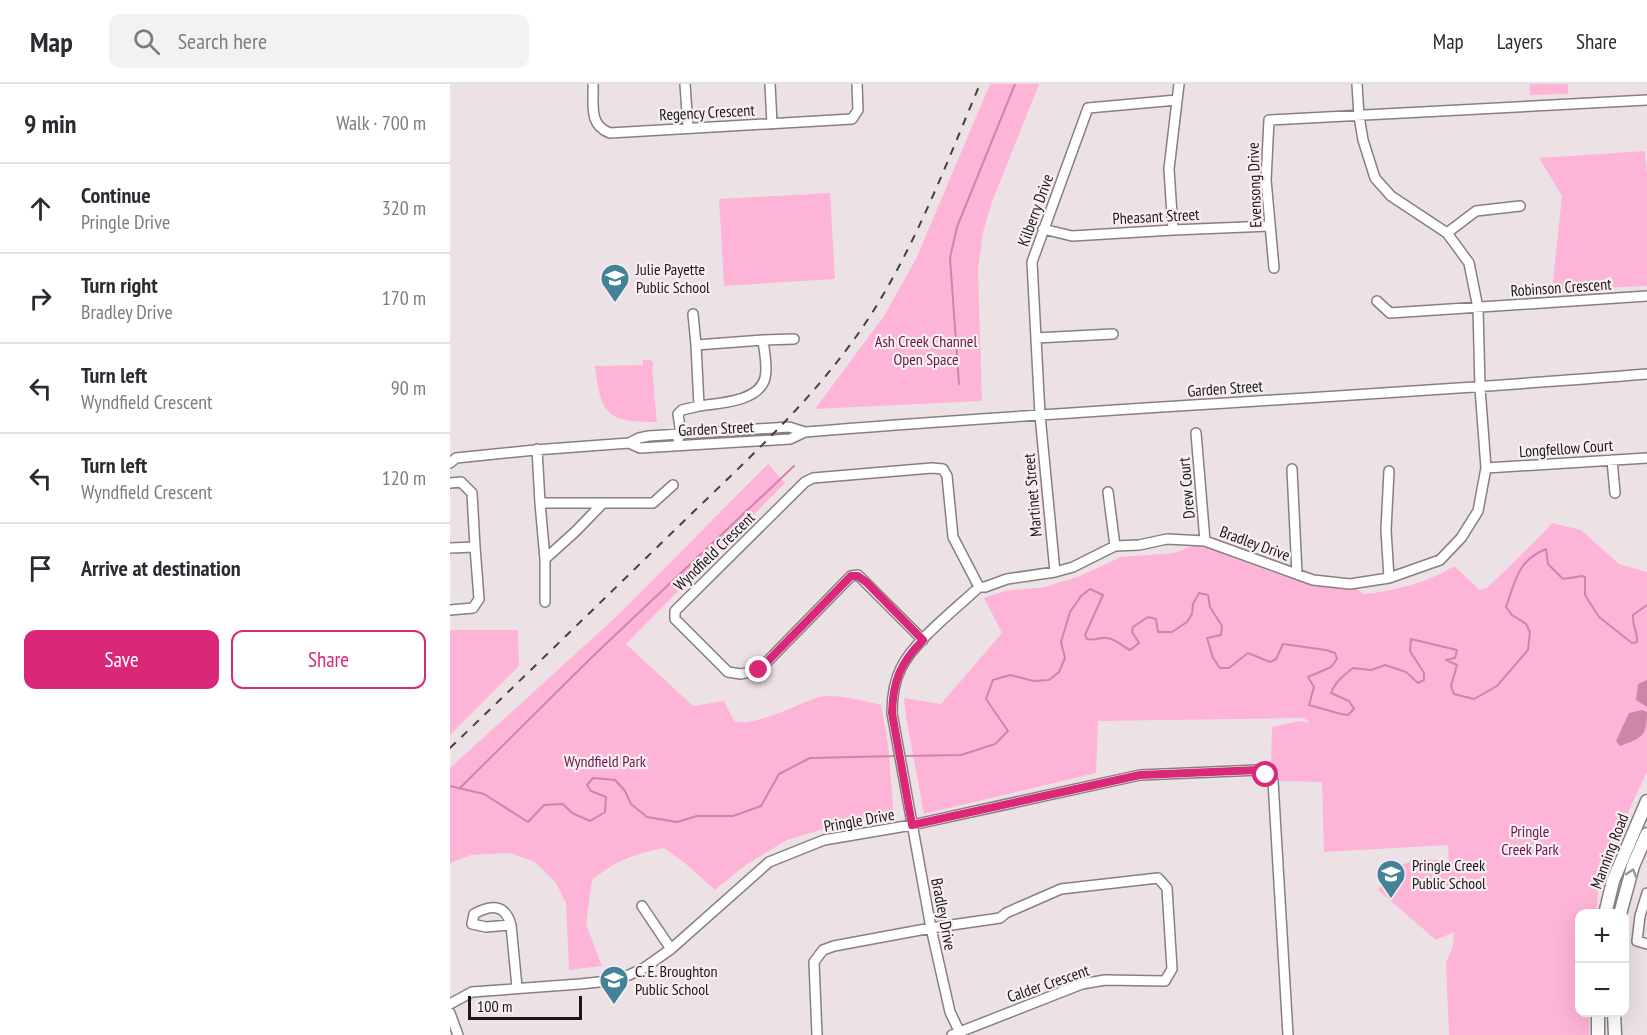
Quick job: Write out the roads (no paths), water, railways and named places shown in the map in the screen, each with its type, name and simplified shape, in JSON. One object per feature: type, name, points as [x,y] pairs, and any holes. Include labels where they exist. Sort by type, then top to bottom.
[{"type":"main road","name":"Manning Road","points":[[1606,909],[1613,881],[1647,801]]},
{"type":"main road","name":"Manning Road","points":[[1621,909],[1634,866],[1647,834]]},
{"type":"main road","points":[[1598,1017],[1598,1035]]},
{"type":"main road","points":[[1614,1017],[1615,1035]]},
{"type":"street","name":"Regency Crescent","points":[[593,84],[594,120],[597,126],[610,133],[852,119],[858,110],[856,84]]},
{"type":"street","points":[[685,84],[688,128]]},
{"type":"street","points":[[770,84],[772,124]]},
{"type":"street","points":[[1173,230],[1169,169],[1179,84]]},
{"type":"street","name":"Bradley Drive","points":[[958,1034],[950,1012],[931,928],[892,713],[897,678],[905,661],[923,640],[979,587],[1007,579],[1072,567],[1114,546],[1138,545],[1167,539],[1205,541],[1313,580],[1350,584],[1389,578],[1440,560],[1461,538],[1478,510],[1486,468],[1480,388],[1478,308],[1469,263],[1447,233],[1391,196],[1375,178],[1363,140],[1357,84]]},
{"type":"street","name":"Kilberry Drive","points":[[1040,415],[1032,262],[1088,108],[1177,100]]},
{"type":"street","points":[[1359,116],[1647,100]]},
{"type":"street","name":"Evensong Drive","points":[[1274,268],[1266,180],[1269,120],[1359,116]]},
{"type":"street","points":[[1447,233],[1476,211],[1520,206]]},
{"type":"street","name":"Pheasant Street","points":[[1044,230],[1072,236],[1270,226]]},
{"type":"street","name":"Robinson Crescent","points":[[1377,301],[1390,314],[1647,296]]},
{"type":"street","points":[[693,314],[699,406]]},
{"type":"street","points":[[1036,338],[1113,334]]},
{"type":"street","points":[[696,345],[794,339]]},
{"type":"street","points":[[667,446],[678,440],[681,434],[678,414],[682,410],[744,398],[763,385],[766,375],[763,340]]},
{"type":"street","name":"Garden Street","points":[[629,443],[640,448],[790,439],[805,432],[974,418],[1480,388],[1647,374]]},
{"type":"street","name":"Martinet Street","points":[[1040,415],[1054,572]]},
{"type":"street","name":"Garden Street","points":[[452,458],[629,443],[639,438],[681,434],[789,427],[805,432]]},
{"type":"street","name":"Drew Court","points":[[1197,433],[1205,541]]},
{"type":"street","points":[[537,449],[545,559],[545,602]]},
{"type":"street","name":"Longfellow Court","points":[[1486,468],[1647,458]]},
{"type":"street","points":[[1612,460],[1615,493]]},
{"type":"street","name":"Wyndfield Crescent","points":[[923,640],[858,576],[851,576],[759,670],[741,674],[728,672],[675,619],[675,611],[805,482],[813,478],[920,469],[943,469],[947,476],[953,537],[979,587]]},
{"type":"street","points":[[1292,469],[1297,574]]},
{"type":"street","points":[[1389,471],[1386,530],[1389,578]]},
{"type":"street","points":[[450,483],[461,482],[472,493],[479,599],[473,608],[450,610]]},
{"type":"street","points":[[540,503],[653,504],[673,485]]},
{"type":"street","points":[[1108,492],[1114,546]]},
{"type":"street","points":[[545,559],[603,503]]},
{"type":"street","points":[[450,548],[475,547]]},
{"type":"street","name":"Pringle Drive","points":[[450,1004],[472,992],[580,984],[629,975],[645,968],[671,949],[769,862],[824,840],[912,825],[1140,775],[1259,770],[1273,781],[1288,1035]]},
{"type":"street","name":"Calder Crescent","points":[[931,928],[1000,918],[1006,913],[1061,889],[1158,878],[1167,888],[1172,969],[1165,981],[1106,980],[1082,984],[958,1034]]},
{"type":"street","points":[[1647,893],[1640,916],[1637,941],[1647,944]]},
{"type":"street","points":[[642,906],[671,949]]},
{"type":"street","points":[[511,925],[517,987]]},
{"type":"street","points":[[817,1035],[814,962],[823,950],[931,928]]},
{"type":"street","points":[[450,1013],[458,1035]]},
{"type":"waterway","points":[[959,384],[950,258],[957,227],[1015,84]]},
{"type":"waterway","points":[[461,787],[592,657],[794,466]]},
{"type":"waterway","points":[[904,756],[961,755],[995,744],[1008,731],[986,699],[993,680],[1010,675],[1034,681],[1049,680],[1059,672],[1065,658],[1061,642],[1070,612],[1081,596],[1090,589],[1103,595],[1085,635],[1087,639],[1110,639],[1130,650],[1139,643],[1132,632],[1133,627],[1148,617],[1156,619],[1158,632],[1172,632],[1187,622],[1199,593],[1208,595],[1210,607],[1222,626],[1221,635],[1207,638],[1213,658],[1220,668],[1229,668],[1248,653],[1270,662],[1276,659],[1283,644],[1335,653],[1337,659],[1331,667],[1308,677],[1314,687],[1309,705],[1348,715],[1354,709],[1349,701],[1331,693],[1337,682],[1353,668],[1371,670],[1385,665],[1406,672],[1418,683],[1424,680],[1424,673],[1410,651],[1411,639],[1457,650],[1455,658],[1446,660],[1457,665],[1451,686],[1454,694],[1474,699],[1497,686],[1528,650],[1530,632],[1526,624],[1512,615],[1506,607],[1512,588],[1519,572],[1529,559],[1546,549],[1548,564],[1563,579],[1585,577],[1585,595],[1599,617],[1632,643],[1637,642],[1633,615],[1647,605]]},
{"type":"waterway","points":[[450,786],[484,794],[528,822],[544,805],[563,804],[572,813],[590,821],[605,812],[606,797],[591,791],[587,785],[593,778],[615,780],[625,791],[631,804],[647,817],[677,822],[697,816],[733,816],[761,806],[779,774],[810,758],[898,756]]},
{"type":"railway","points":[[450,748],[759,448],[831,370],[872,313],[903,258],[980,84]]},
{"type":"place","name":"Julie Payette Public School","points":[[615,304]]},
{"type":"place","name":"Pringle Creek Public School","points":[[1391,900]]},
{"type":"place","name":"C. E. Broughton Public School","points":[[614,1006]]},
{"type":"park label","name":"Ash Creek Channel Open Space","points":[[926,350]]},
{"type":"park label","name":"Wyndfield Park","points":[[605,761]]},
{"type":"park label","name":"Pringle Creek Park","points":[[1530,840]]}]
